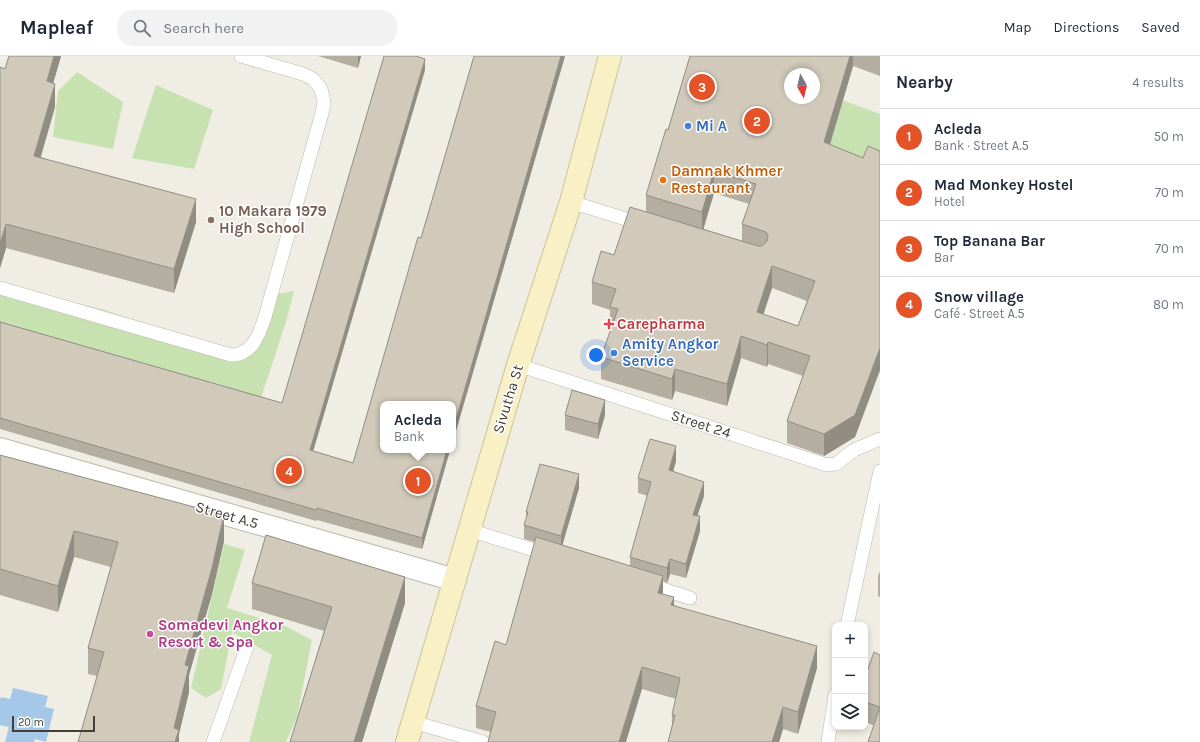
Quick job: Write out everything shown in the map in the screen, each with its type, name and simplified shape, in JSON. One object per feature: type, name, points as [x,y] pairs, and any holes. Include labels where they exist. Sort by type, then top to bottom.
[{"type":"main road","name":"Sivutha St","points":[[410,732],[518,365],[571,202],[610,56]]},
{"type":"street","name":"Street A.5","points":[[0,449],[454,580]]},
{"type":"lane","points":[[0,288],[231,355],[237,355],[249,349],[255,343],[265,317],[324,102],[321,89],[313,79],[303,74],[241,56]]},
{"type":"lane","points":[[571,202],[654,228]]},
{"type":"lane","name":"Street 24","points":[[518,365],[827,465],[836,464],[854,450],[878,439]]},
{"type":"lane","points":[[848,622],[880,471]]},
{"type":"lane","points":[[469,530],[564,559]]},
{"type":"lane","points":[[638,582],[690,598]]},
{"type":"lane","points":[[213,742],[247,647]]},
{"type":"lane","points":[[828,742],[832,715]]},
{"type":"lane","points":[[410,732],[483,742]]},
{"type":"green space","points":[[77,72],[123,102],[113,149],[53,137],[58,91]]},
{"type":"green space","points":[[156,85],[213,110],[194,169],[132,158]]},
{"type":"green space","points":[[842,100],[880,114],[880,185],[767,158]]},
{"type":"green space","points":[[0,285],[105,310],[222,353],[258,347],[277,294],[294,291],[286,322],[261,398],[0,327]]},
{"type":"green space","points":[[224,544],[245,550],[227,608],[285,626],[312,640],[297,717],[286,742],[249,742],[272,655],[232,632],[221,689],[206,698],[191,688]]},
{"type":"water","points":[[13,688],[48,696],[45,707],[54,709],[46,742],[35,739],[34,742],[5,742],[9,727],[0,725],[0,700],[1,697],[10,699]]},
{"type":"building","points":[[9,56],[54,56],[47,81],[55,84],[34,156],[196,199],[174,269],[6,224],[0,244],[0,67],[5,69]]},
{"type":"building","points":[[384,56],[416,56],[425,59],[310,450],[353,463],[418,237],[421,238],[474,56],[561,56],[456,420],[456,401],[380,401],[380,453],[446,453],[422,538],[317,508],[316,510],[0,418],[0,322],[282,403]]},
{"type":"building","points":[[690,56],[850,56],[824,142],[863,158],[868,146],[880,151],[880,348],[855,415],[824,434],[787,421],[810,356],[768,342],[767,345],[741,336],[727,384],[675,369],[672,379],[601,357],[618,309],[610,307],[616,289],[592,282],[601,251],[614,255],[630,207],[758,246],[762,246],[767,241],[768,236],[766,232],[742,224],[756,184],[714,171],[702,212],[646,195],[666,129],[668,130]],"holes":[[[772,266],[815,281],[798,326],[757,312]]]},
{"type":"building","points":[[572,390],[605,400],[598,424],[565,415]]},
{"type":"building","points":[[650,439],[676,446],[669,470],[704,482],[693,515],[700,516],[686,564],[670,559],[667,568],[630,557],[651,482],[638,478]]},
{"type":"building","points":[[0,455],[224,515],[212,568],[185,665],[189,666],[174,728],[179,730],[175,742],[78,742],[104,652],[88,648],[118,542],[74,531],[58,586],[0,569]]},
{"type":"building","points":[[540,464],[579,474],[561,536],[524,525],[528,512],[526,512]]},
{"type":"building","points":[[266,535],[405,577],[354,742],[290,742],[332,607],[252,583]]},
{"type":"building","points":[[536,537],[663,576],[658,593],[674,597],[671,605],[817,646],[798,712],[783,707],[772,742],[668,742],[675,715],[672,715],[680,678],[642,667],[619,742],[488,742],[496,712],[476,706],[495,641],[506,645]]},
{"type":"building","points":[[874,652],[880,655],[880,707],[868,703],[868,669]]},
{"type":"building","points":[[880,707],[880,742],[868,742]]},
{"type":"place","name":"Top Banana Bar","points":[[702,87]]},
{"type":"place","name":"Mad Monkey Hostel","points":[[757,121]]},
{"type":"place","name":"Mi A","points":[[688,126]]},
{"type":"place","name":"Damnak Khmer Restaurant","points":[[663,180]]},
{"type":"place","name":"10 Makara 1979 High School","points":[[211,220]]},
{"type":"place","name":"Carepharma","points":[[609,324]]},
{"type":"place","name":"Amity Angkor Service","points":[[614,353]]},
{"type":"place","name":"Snow village","points":[[289,471]]},
{"type":"place","name":"Acleda","points":[[418,481]]},
{"type":"place","name":"Somadevi Angkor Resort & Spa","points":[[150,634]]}]
